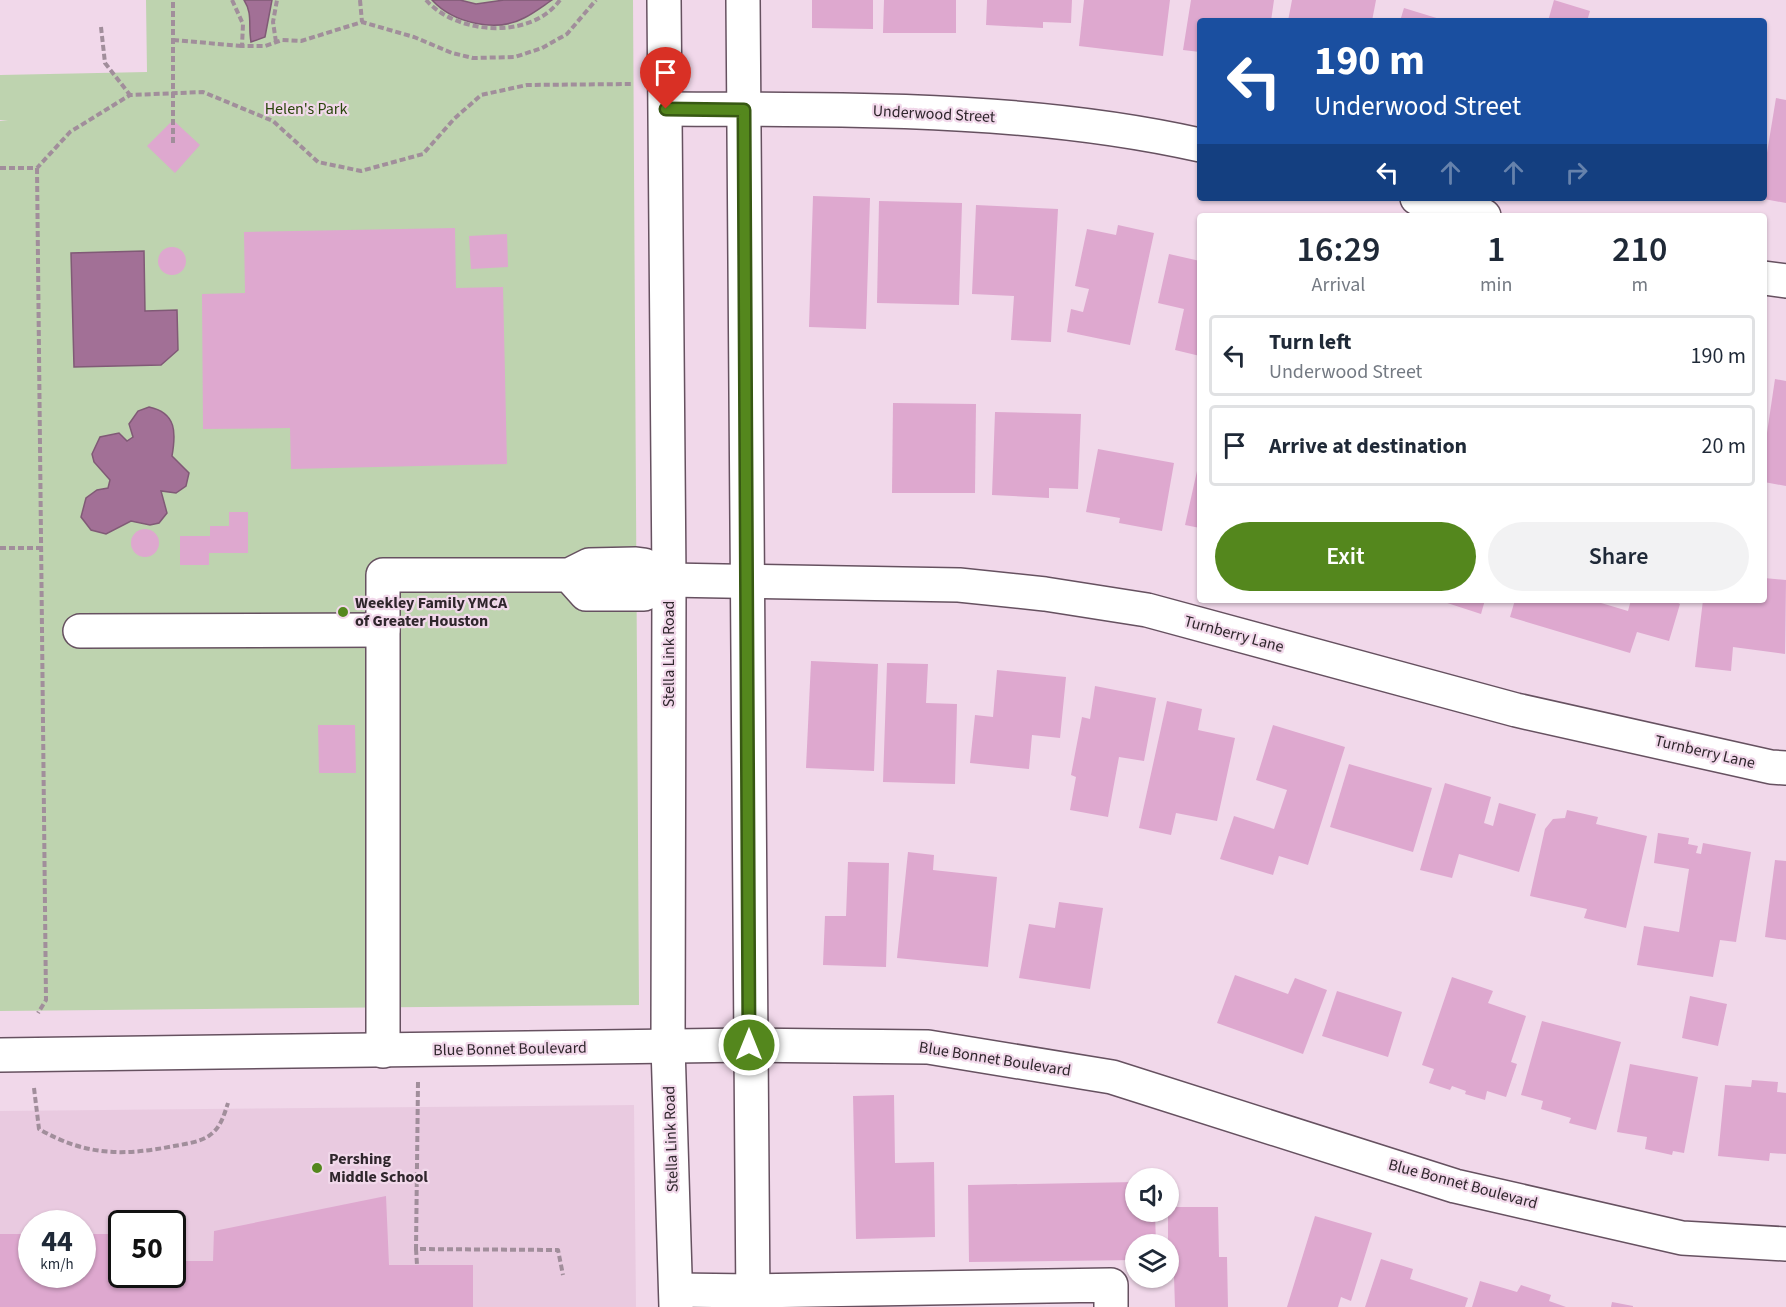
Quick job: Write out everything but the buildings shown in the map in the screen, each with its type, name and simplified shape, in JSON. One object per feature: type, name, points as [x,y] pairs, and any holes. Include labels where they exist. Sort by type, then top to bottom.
[{"type":"street","name":"Stella Link Road","points":[[664,0],[669,580],[668,1046],[676,1299]]},
{"type":"street","points":[[743,0],[752,1299]]},
{"type":"street","name":"Underwood Street","points":[[666,109],[880,111],[1019,118],[1163,136],[1197,144]]},
{"type":"street","points":[[1428,201],[1473,213]]},
{"type":"street","points":[[1767,278],[1786,281]]},
{"type":"street","points":[[383,1051],[383,575],[569,575],[586,594],[644,594],[669,580]]},
{"type":"street","name":"Turnberry Lane","points":[[669,580],[959,585],[1045,594],[1147,610],[1516,710],[1771,767],[1786,768]]},
{"type":"street","points":[[80,631],[383,630]]},
{"type":"street","name":"Blue Bonnet Boulevard","points":[[16,1055],[749,1045],[928,1047],[1112,1077],[1455,1186],[1682,1238],[1786,1244]]},
{"type":"street","points":[[676,1299],[752,1299],[1111,1285],[1111,1307]]},
{"type":"path","points":[[173,0],[173,143]]},
{"type":"path","points":[[232,0],[243,24],[242,46]]},
{"type":"path","points":[[276,42],[273,22],[277,0]]},
{"type":"path","points":[[360,0],[362,22]]},
{"type":"path","points":[[426,0],[451,18],[470,27],[491,29],[512,28],[527,22],[540,16],[560,0]]},
{"type":"path","points":[[173,40],[265,46],[276,42],[301,41],[362,22],[414,37],[452,53],[495,59],[515,57],[542,48],[567,34],[596,0]]},
{"type":"path","points":[[100,27],[105,63],[130,95]]},
{"type":"path","points":[[38,1013],[46,1000],[37,168],[70,132],[130,95],[203,92],[273,121],[318,162],[361,171],[423,154],[454,119],[481,95],[527,85],[638,84]]},
{"type":"path","points":[[0,168],[37,168]]},
{"type":"path","points":[[0,548],[41,548]]},
{"type":"path","points":[[417,1264],[418,1050]]},
{"type":"path","points":[[16,1055],[39,1129],[62,1142],[119,1154],[137,1154],[186,1144],[209,1136],[222,1122],[228,1103]]},
{"type":"path","points":[[416,1249],[558,1250],[563,1275]]},
{"type":"shaded area","points":[[244,0],[272,0],[265,37],[251,42],[249,15]]},
{"type":"shaded area","points":[[432,0],[460,0],[476,4],[504,0],[552,0],[528,16],[513,22],[488,25],[451,15]]},
{"type":"shaded area","points":[[144,251],[145,311],[177,310],[178,350],[161,365],[74,367],[71,253]]},
{"type":"shaded area","points":[[149,407],[165,414],[170,419],[174,432],[172,456],[189,473],[186,486],[176,493],[161,491],[167,513],[159,523],[150,525],[131,521],[106,534],[91,530],[81,517],[86,498],[97,490],[108,488],[110,480],[94,462],[92,454],[100,437],[119,433],[127,441],[133,437],[129,424],[138,411]]},
{"type":"shaded area","name":"Pershing Middle School","points":[[634,1105],[636,1307],[0,1307],[0,1111]]},
{"type":"green space","name":"Weekley Family YMCA of Greater Houston","points":[[146,0],[633,0],[639,1005],[0,1011],[0,121],[8,121],[0,120],[0,75],[147,72]]},
{"type":"place","name":"Weekley Family YMCA of Greater Houston","points":[[343,612]]},
{"type":"place","name":"Pershing Middle School","points":[[317,1168]]},
{"type":"route","points":[[666,109],[744,110],[749,1045]]},
{"type":"park label","name":"Helen's Park","points":[[306,109]]}]
